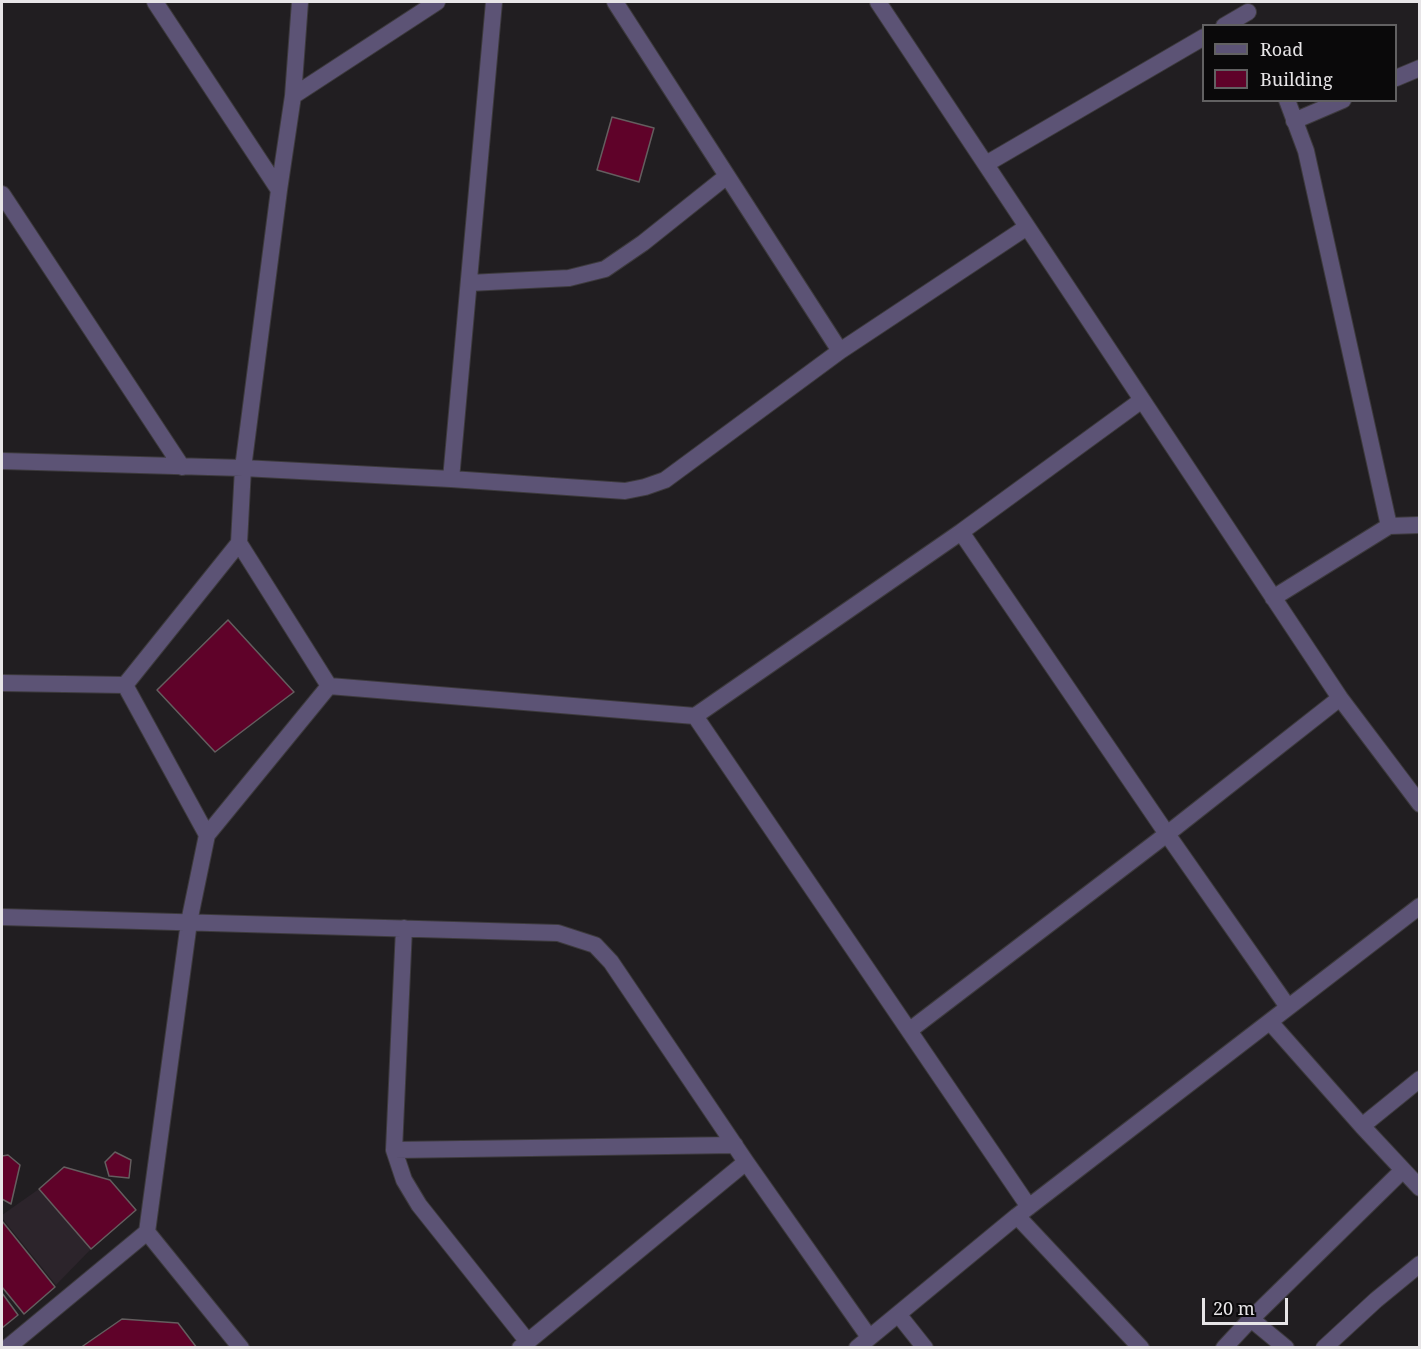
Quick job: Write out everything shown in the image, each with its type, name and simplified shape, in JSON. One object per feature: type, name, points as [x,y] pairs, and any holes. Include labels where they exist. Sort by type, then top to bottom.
[{"type":"street","points":[[155,2],[279,190]]},
{"type":"street","points":[[300,2],[293,96],[243,468],[239,543],[329,686]]},
{"type":"street","points":[[293,96],[436,2]]},
{"type":"street","points":[[451,479],[494,2]]},
{"type":"street","points":[[615,2],[840,351]]},
{"type":"street","points":[[878,2],[1340,698],[1419,804]]},
{"type":"street","points":[[1228,24],[1249,13]]},
{"type":"street","points":[[986,164],[1202,38]]},
{"type":"street","points":[[1397,77],[1419,68]]},
{"type":"street","points":[[1288,102],[1306,151],[1389,526]]},
{"type":"street","points":[[1294,121],[1338,102]]},
{"type":"street","points":[[469,283],[569,278],[605,269],[643,243],[726,176]]},
{"type":"street","points":[[2,194],[182,467]]},
{"type":"street","points":[[2,461],[243,468],[625,491],[645,488],[665,480],[840,351],[1027,227]]},
{"type":"street","points":[[329,686],[695,716],[961,532],[1142,400]]},
{"type":"street","points":[[1273,598],[1389,526],[1419,525]]},
{"type":"street","points":[[961,532],[1288,1007]]},
{"type":"street","points":[[125,685],[239,543]]},
{"type":"street","points":[[2,683],[125,685]]},
{"type":"street","points":[[125,685],[207,835]]},
{"type":"street","points":[[7,1347],[147,1232],[189,922],[207,835],[329,686]]},
{"type":"street","points":[[910,1030],[1167,834],[1340,698]]},
{"type":"street","points":[[695,716],[910,1030],[1023,1211],[1141,1347]]},
{"type":"street","points":[[2,917],[558,933],[595,945],[611,962],[735,1145],[863,1342],[1023,1211],[1419,906]]},
{"type":"street","points":[[404,928],[394,1149],[404,1180],[419,1205],[524,1345],[746,1162]]},
{"type":"street","points":[[1270,1022],[1419,1188]]},
{"type":"street","points":[[1362,1126],[1419,1079]]},
{"type":"street","points":[[394,1149],[735,1145]]},
{"type":"street","points":[[1224,1347],[1403,1170]]},
{"type":"street","points":[[147,1232],[241,1347]]},
{"type":"street","points":[[1324,1347],[1419,1264]]},
{"type":"street","points":[[898,1314],[925,1347]]},
{"type":"street","points":[[1251,1319],[1286,1347]]},
{"type":"shaded area","points":[[39,1189],[91,1249],[56,1285],[2,1218],[2,1215]]},
{"type":"building","points":[[612,117],[654,128],[639,182],[597,170]]},
{"type":"building","points":[[228,620],[294,692],[215,752],[157,690]]},
{"type":"building","points":[[115,1152],[131,1160],[129,1178],[109,1176],[105,1162]]},
{"type":"building","points":[[8,1155],[20,1165],[11,1204],[2,1199],[2,1156]]},
{"type":"building","points":[[64,1167],[110,1180],[136,1210],[91,1249],[39,1189]]},
{"type":"building","points":[[2,1221],[55,1287],[24,1314],[2,1287]]},
{"type":"building","points":[[2,1293],[18,1315],[2,1328]]},
{"type":"building","points":[[122,1319],[178,1323],[197,1348],[80,1348]]}]
